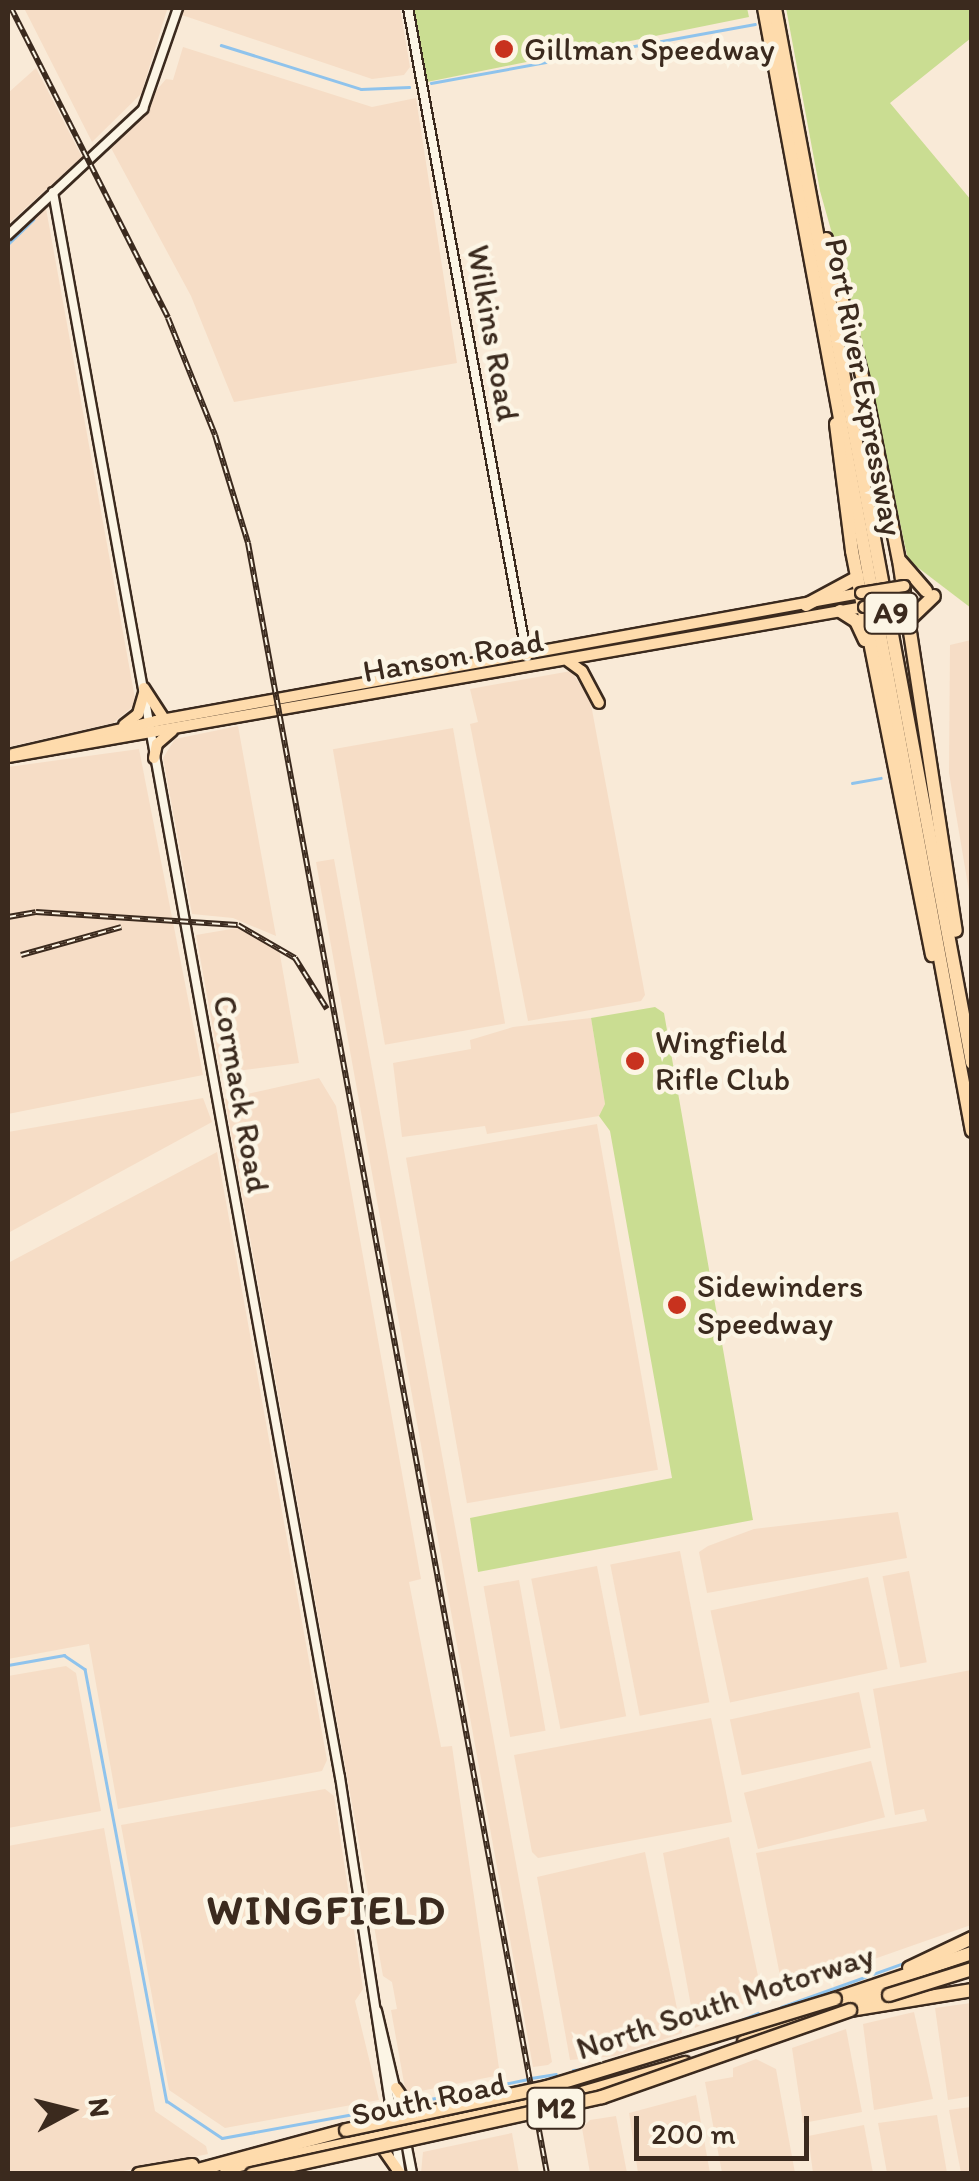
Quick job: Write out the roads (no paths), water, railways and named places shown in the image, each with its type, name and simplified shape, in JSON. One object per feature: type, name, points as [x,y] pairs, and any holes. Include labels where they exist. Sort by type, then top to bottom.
[{"type":"highway","name":"Port River Expressway","points":[[764,8],[972,1132]]},
{"type":"highway","name":"Port River Expressway","points":[[776,8],[972,1063]]},
{"type":"highway","points":[[802,162],[864,384],[899,560],[949,854],[972,1063]]},
{"type":"highway","points":[[832,367],[858,577],[913,872],[958,1057]]},
{"type":"highway","points":[[899,560],[930,594],[910,619]]},
{"type":"highway","points":[[806,605],[858,577]]},
{"type":"highway","points":[[840,611],[856,622],[874,660]]},
{"type":"highway","points":[[902,1973],[972,1938]]},
{"type":"highway","name":"North South Motorway","points":[[183,2174],[639,2062],[972,1953]]},
{"type":"highway","points":[[776,2029],[874,1994],[972,1972]]},
{"type":"highway","name":"North South Motorway","points":[[252,2174],[602,2097],[850,2010],[972,1972]]},
{"type":"highway","name":"M2","points":[[850,2010],[972,1990]]},
{"type":"highway","points":[[139,2174],[204,2169]]},
{"type":"main road","name":"Hanson Road","points":[[8,756],[120,728],[173,730],[315,706],[806,605],[905,593]]},
{"type":"main road","name":"Hanson Road","points":[[8,756],[131,738],[164,720],[528,662],[567,660],[840,611],[863,600]]},
{"type":"main road","points":[[567,660],[582,671],[600,703]]},
{"type":"main road","points":[[144,690],[164,720]]},
{"type":"main road","points":[[120,728],[138,714],[144,690]]},
{"type":"main road","points":[[315,706],[328,694]]},
{"type":"main road","points":[[154,758],[157,744],[173,730]]},
{"type":"main road","points":[[131,738],[144,739],[154,758]]},
{"type":"main road","name":"South Road","points":[[204,2169],[568,2096],[776,2029]]},
{"type":"main road","points":[[396,2088],[423,2124]]},
{"type":"main road","points":[[370,2136],[401,2174]]},
{"type":"street","points":[[8,235],[142,109],[178,8]]},
{"type":"street","name":"Wilkins Road","points":[[408,8],[528,662]]},
{"type":"street","name":"Cormack Road","points":[[53,192],[340,1777],[375,2006],[398,2129],[412,2174]]},
{"type":"street","name":"Cormack Road","points":[[375,2006],[396,2088],[401,2174]]},
{"type":"waterway","points":[[431,83],[755,24]]},
{"type":"waterway","points":[[221,45],[361,89],[409,87]]},
{"type":"waterway","points":[[8,244],[33,220]]},
{"type":"waterway","points":[[852,783],[881,778]]},
{"type":"waterway","points":[[8,1665],[64,1655],[85,1669],[167,2101],[222,2138],[376,2110]]},
{"type":"waterway","points":[[781,2007],[907,1962]]},
{"type":"waterway","points":[[732,2024],[758,2013]]},
{"type":"waterway","points":[[573,2070],[587,2069]]},
{"type":"waterway","points":[[531,2078],[556,2074]]},
{"type":"waterway","points":[[416,2102],[528,2079]]},
{"type":"railway","points":[[11,8],[168,318],[215,435],[248,543],[547,2174]]},
{"type":"railway","points":[[8,917],[36,912],[238,925],[295,958],[327,1009]]},
{"type":"railway","points":[[21,955],[121,927]]},
{"type":"place","name":"Gillman Speedway","points":[[504,49]]},
{"type":"place","name":"Wingfield Rifle Club","points":[[635,1061]]},
{"type":"place","name":"Sidewinders Speedway","points":[[677,1305]]},
{"type":"district","name":"WINGFIELD","points":[[327,1910]]}]
